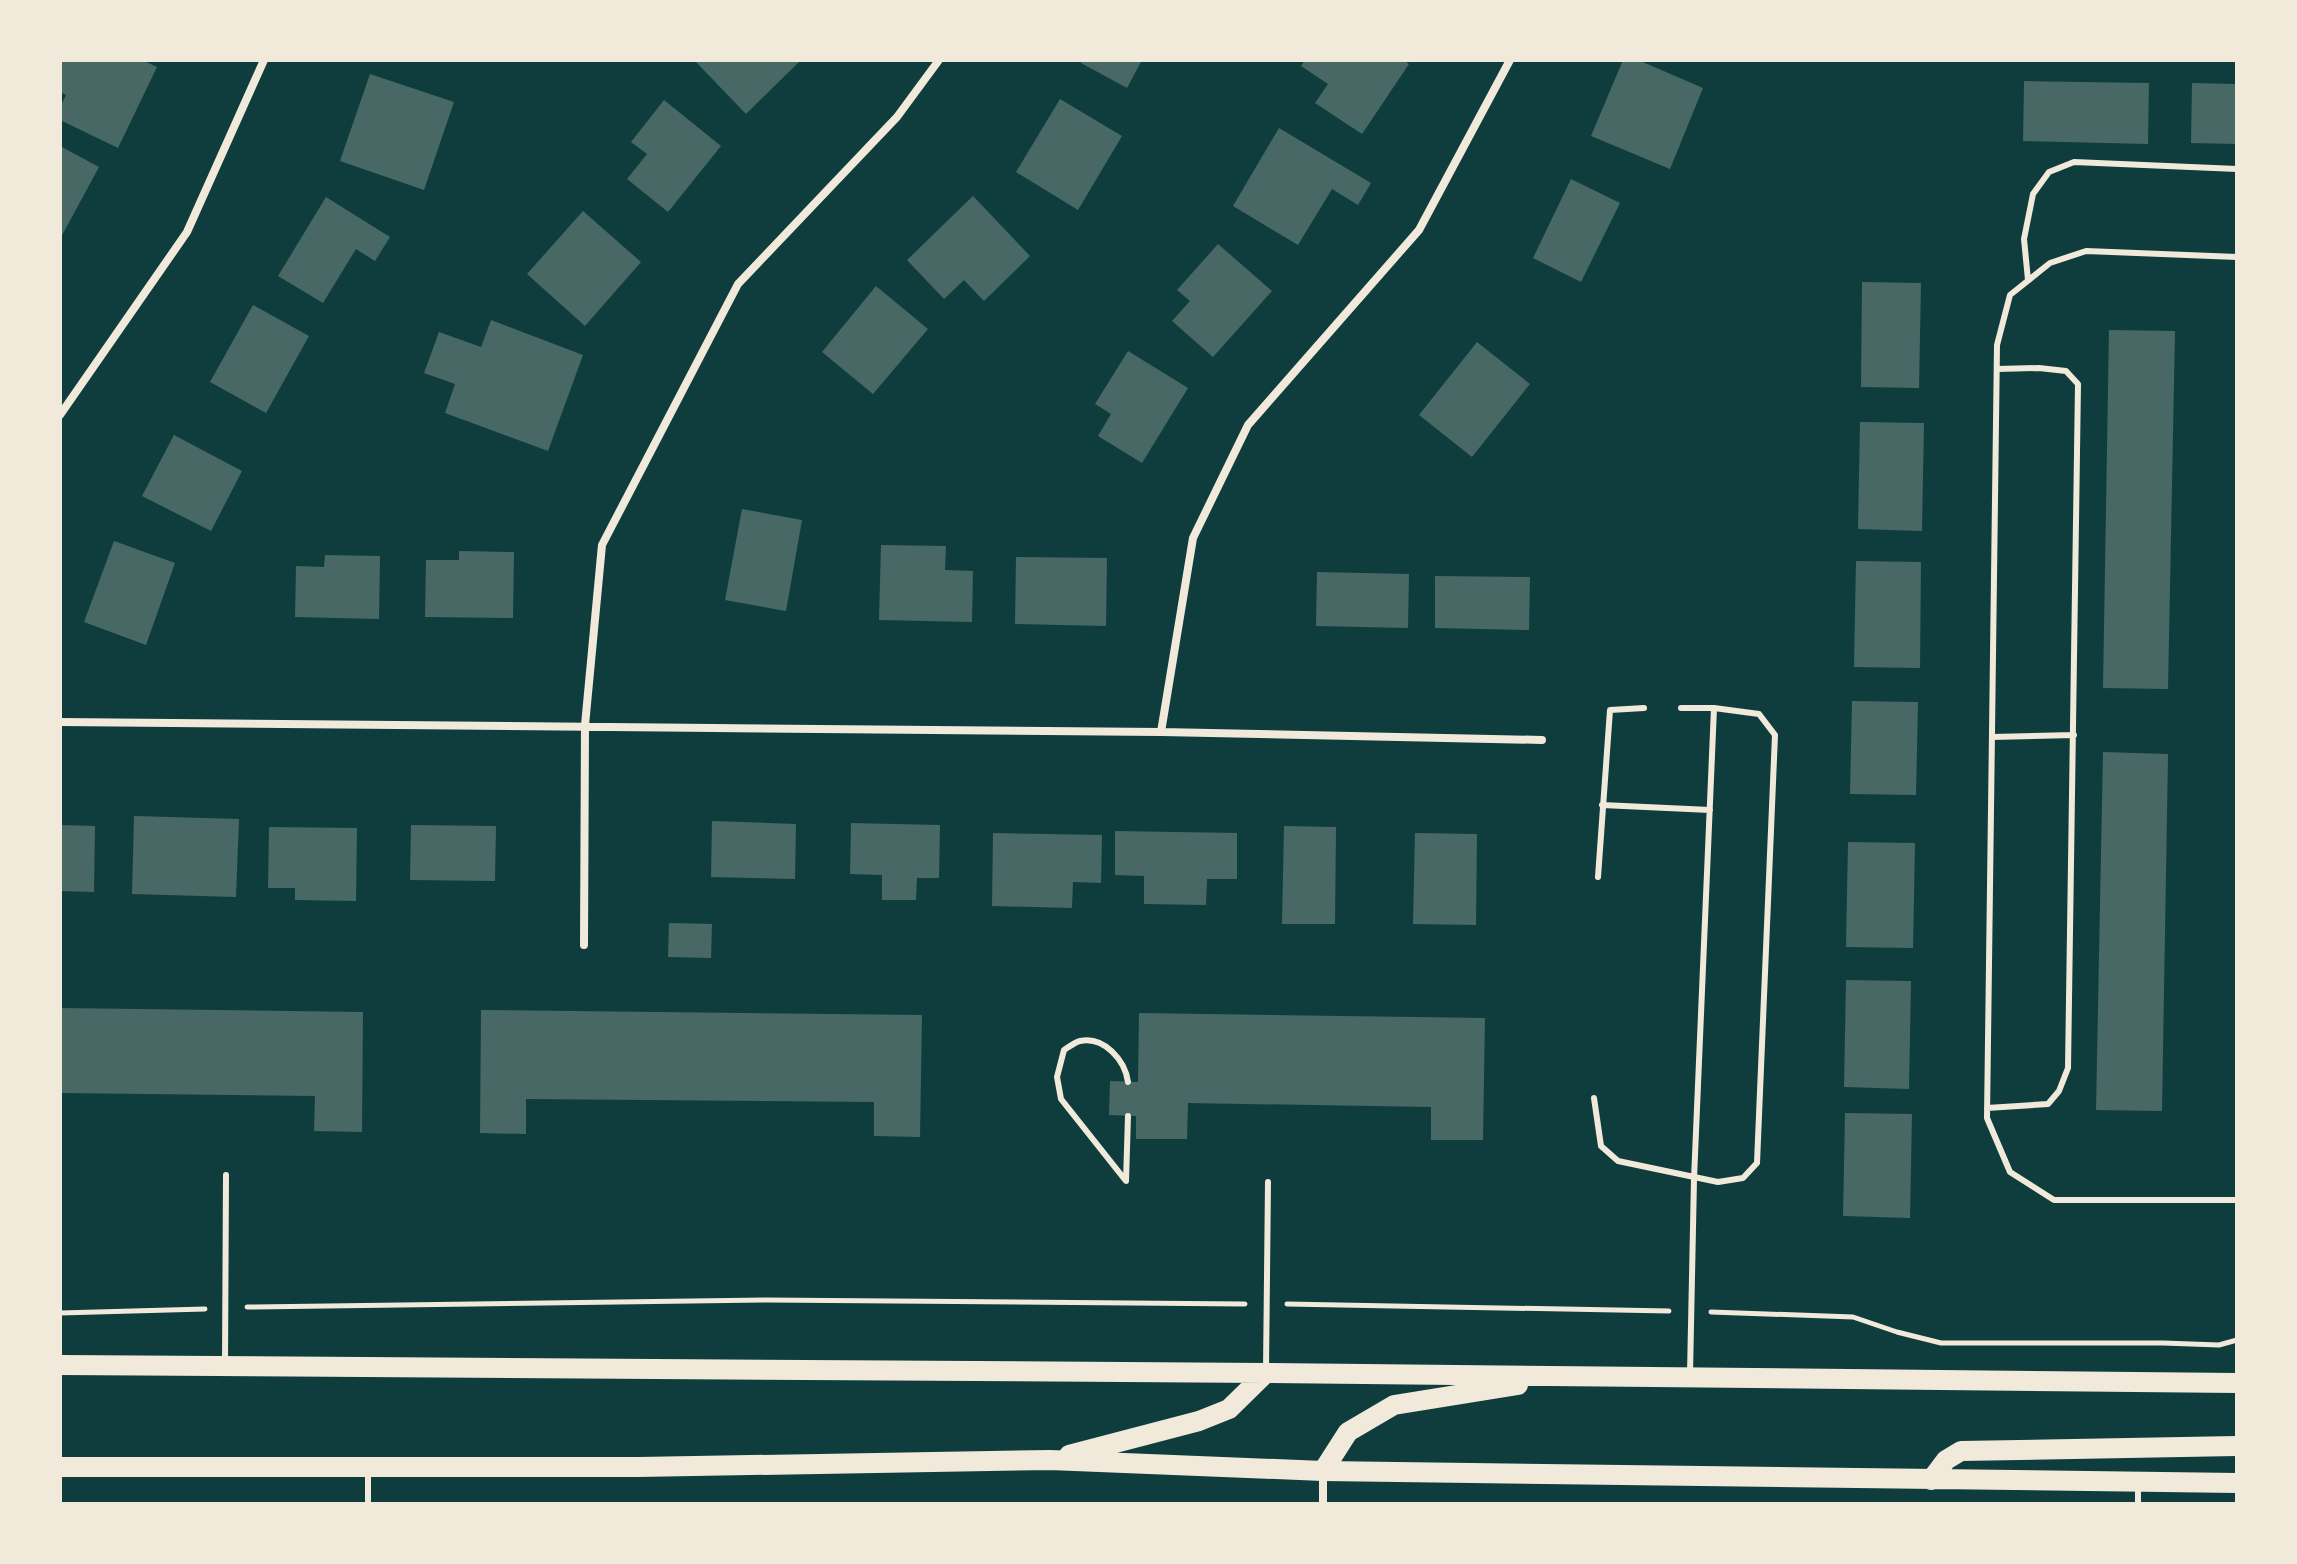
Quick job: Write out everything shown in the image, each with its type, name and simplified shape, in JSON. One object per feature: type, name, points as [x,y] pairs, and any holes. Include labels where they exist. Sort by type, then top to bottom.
[{"type":"main road","points":[[60,1365],[1578,1375],[2237,1383]]},
{"type":"main road","points":[[1050,1460],[1199,1421],[1229,1409],[1266,1373]]},
{"type":"main road","points":[[1323,1471],[1348,1432],[1394,1405],[1578,1375]]},
{"type":"main road","points":[[1931,1480],[1946,1460],[1961,1451],[2237,1446]]},
{"type":"main road","points":[[60,1467],[622,1467],[1050,1460],[1323,1471],[2237,1483]]},
{"type":"street","points":[[60,415],[187,232],[264,60]]},
{"type":"street","points":[[584,945],[585,725],[602,545],[738,284],[897,117],[939,60]]},
{"type":"street","points":[[1161,732],[1193,538],[1248,425],[1419,230],[1510,60]]},
{"type":"street","points":[[60,722],[585,725],[1542,740]]},
{"type":"street","points":[[1323,1471],[1323,1504]]},
{"type":"lane","points":[[2028,280],[2024,239],[2033,194],[2049,172],[2074,162],[2237,169]]},
{"type":"lane","points":[[2237,257],[2086,251],[2050,263],[2010,295],[1997,345],[1987,1108],[1987,1118],[2010,1172],[2054,1200],[2237,1200]]},
{"type":"lane","points":[[1987,1108],[2048,1104],[2059,1091],[2068,1068],[2074,735],[2078,384],[2066,371],[1997,369]]},
{"type":"lane","points":[[1598,877],[1610,710],[1644,708]]},
{"type":"lane","points":[[1594,1098],[1601,1146],[1618,1161],[1718,1182],[1743,1178],[1757,1163],[1775,735],[1759,714],[1714,708],[1681,708]]},
{"type":"lane","points":[[1690,1377],[1694,1179],[1714,708]]},
{"type":"lane","points":[[1992,737],[2074,735]]},
{"type":"lane","points":[[1602,805],[1710,810]]},
{"type":"lane","points":[[1128,1082],[1118,1056],[1098,1041],[1079,1041],[1064,1050],[1057,1077],[1061,1099],[1126,1181],[1128,1116]]},
{"type":"lane","points":[[225,1367],[226,1175]]},
{"type":"lane","points":[[1266,1373],[1268,1182]]},
{"type":"lane","points":[[368,1467],[368,1504]]},
{"type":"lane","points":[[2138,1483],[2138,1504]]},
{"type":"path","points":[[60,1313],[767,1300],[1267,1304],[1853,1317],[1941,1343],[2219,1345],[2237,1340]]},
{"type":"building","points":[[60,60],[142,60],[157,67],[118,148],[60,120],[60,107],[66,95],[60,92]]},
{"type":"building","points":[[694,60],[801,60],[746,114]]},
{"type":"building","points":[[1082,60],[1142,60],[1127,88],[1081,63]]},
{"type":"building","points":[[1305,60],[1403,60],[1409,64],[1362,134],[1315,103],[1328,84],[1301,66]]},
{"type":"building","points":[[1623,60],[1638,60],[1703,88],[1670,169],[1591,136]]},
{"type":"building","points":[[370,74],[454,102],[424,190],[340,161]]},
{"type":"building","points":[[2024,81],[2149,83],[2148,144],[2023,141]]},
{"type":"building","points":[[2192,83],[2237,84],[2237,144],[2191,143]]},
{"type":"building","points":[[1060,99],[1122,136],[1078,210],[1016,172]]},
{"type":"building","points":[[664,100],[721,146],[668,212],[627,179],[647,154],[631,142]]},
{"type":"building","points":[[1279,128],[1371,183],[1358,205],[1332,189],[1298,245],[1233,206]]},
{"type":"building","points":[[60,146],[99,167],[60,239]]},
{"type":"building","points":[[1571,179],[1620,203],[1581,282],[1533,258]]},
{"type":"building","points":[[973,196],[1030,256],[984,301],[964,280],[944,299],[907,260]]},
{"type":"building","points":[[326,197],[390,237],[375,261],[356,249],[323,303],[278,276]]},
{"type":"building","points":[[583,211],[641,262],[585,326],[527,274]]},
{"type":"building","points":[[1218,244],[1272,291],[1213,357],[1172,321],[1190,301],[1177,290]]},
{"type":"building","points":[[1862,282],[1921,283],[1919,388],[1861,387]]},
{"type":"building","points":[[876,286],[928,329],[873,394],[822,352]]},
{"type":"building","points":[[253,305],[309,336],[266,413],[210,382]]},
{"type":"building","points":[[491,320],[583,355],[548,451],[445,413],[455,384],[424,373],[439,332],[481,347]]},
{"type":"building","points":[[2109,330],[2175,331],[2168,689],[2103,688]]},
{"type":"building","points":[[1477,342],[1530,384],[1472,457],[1419,415]]},
{"type":"building","points":[[1128,351],[1188,388],[1142,463],[1098,436],[1111,414],[1095,404]]},
{"type":"building","points":[[1860,422],[1924,423],[1922,531],[1858,529]]},
{"type":"building","points":[[174,435],[242,471],[211,531],[142,496]]},
{"type":"building","points":[[742,509],[802,520],[786,611],[725,600]]},
{"type":"building","points":[[114,541],[175,563],[146,645],[84,622]]},
{"type":"building","points":[[881,545],[946,546],[945,570],[973,571],[972,622],[879,620]]},
{"type":"building","points":[[459,551],[514,552],[513,618],[425,617],[426,560],[459,560]]},
{"type":"building","points":[[325,555],[380,556],[379,619],[295,617],[296,566],[324,567]]},
{"type":"building","points":[[1016,557],[1107,558],[1106,626],[1015,624]]},
{"type":"building","points":[[1856,561],[1921,562],[1920,668],[1854,667]]},
{"type":"building","points":[[1317,572],[1409,574],[1408,628],[1316,626]]},
{"type":"building","points":[[1435,576],[1530,577],[1529,630],[1435,628]]},
{"type":"building","points":[[1852,701],[1918,702],[1916,795],[1850,794]]},
{"type":"building","points":[[2103,752],[2168,754],[2162,1111],[2096,1110]]},
{"type":"building","points":[[134,816],[239,819],[236,897],[132,894]]},
{"type":"building","points":[[712,821],[796,824],[795,879],[711,877]]},
{"type":"building","points":[[851,823],[940,825],[939,878],[917,878],[916,900],[882,900],[882,875],[850,874]]},
{"type":"building","points":[[60,825],[95,826],[94,892],[60,891]]},
{"type":"building","points":[[411,825],[496,826],[495,881],[410,880]]},
{"type":"building","points":[[1284,826],[1336,827],[1335,924],[1282,924]]},
{"type":"building","points":[[269,827],[357,828],[356,901],[295,900],[295,888],[268,888]]},
{"type":"building","points":[[1115,831],[1237,833],[1237,879],[1207,879],[1206,905],[1144,904],[1144,876],[1115,875]]},
{"type":"building","points":[[993,833],[1102,835],[1101,883],[1073,882],[1072,908],[992,906]]},
{"type":"building","points":[[1415,833],[1477,834],[1476,925],[1413,924]]},
{"type":"building","points":[[1848,842],[1915,843],[1913,948],[1846,947]]},
{"type":"building","points":[[669,923],[712,924],[711,958],[668,957]]},
{"type":"building","points":[[1846,980],[1911,981],[1909,1089],[1844,1087]]},
{"type":"building","points":[[60,1008],[363,1012],[362,1132],[314,1131],[315,1096],[60,1093]]},
{"type":"building","points":[[481,1010],[922,1015],[920,1137],[874,1136],[874,1102],[526,1099],[526,1134],[480,1133]]},
{"type":"building","points":[[1139,1013],[1485,1018],[1483,1140],[1431,1140],[1431,1107],[1188,1103],[1187,1139],[1136,1139],[1136,1116],[1109,1115],[1110,1081],[1138,1082]]},
{"type":"building","points":[[1845,1113],[1912,1114],[1910,1218],[1843,1216]]}]
